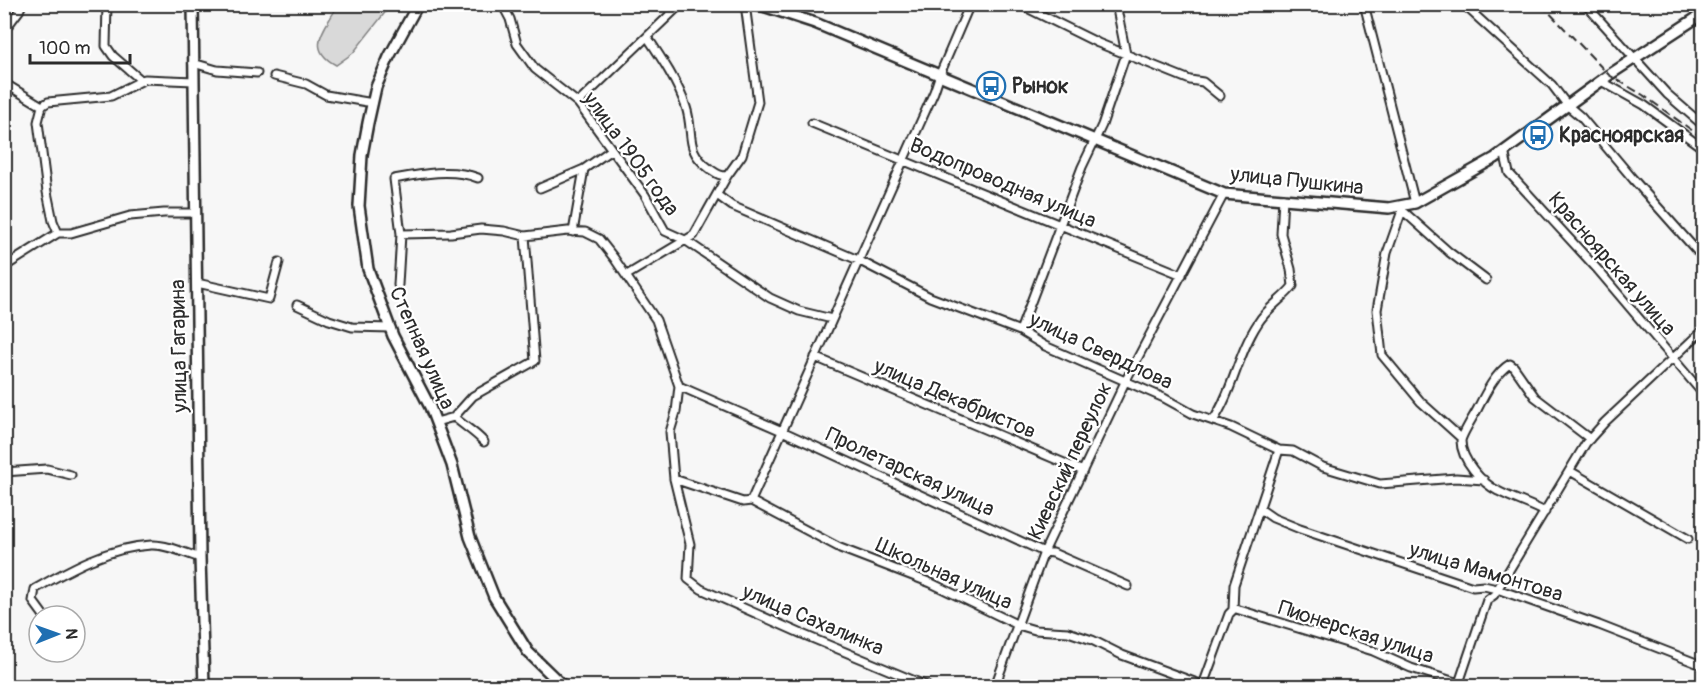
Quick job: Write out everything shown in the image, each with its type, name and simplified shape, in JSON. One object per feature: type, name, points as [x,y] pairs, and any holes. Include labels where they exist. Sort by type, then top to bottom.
[{"type":"street","points":[[4,31],[20,11],[22,4]]},
{"type":"street","points":[[107,4],[106,46],[113,56],[142,81]]},
{"type":"street","name":"улица Гагарина","points":[[193,4],[200,558],[204,687]]},
{"type":"street","name":"Степная улица","points":[[418,4],[389,57],[376,87],[362,155],[359,206],[368,269],[391,328],[436,422],[452,465],[470,537],[494,597],[528,652],[563,687]]},
{"type":"street","name":"улица 1905 года","points":[[502,4],[510,18],[517,44],[535,69],[578,103],[645,195],[665,231],[685,240],[770,298],[799,311],[831,319]]},
{"type":"street","points":[[578,103],[681,4]]},
{"type":"street","points":[[627,275],[694,235],[727,176],[742,155],[758,102],[745,4]]},
{"type":"street","name":"улица Пушкина","points":[[758,4],[815,23],[1224,194],[1389,208],[1403,208],[1504,151],[1601,81],[1704,13]]},
{"type":"street","points":[[751,501],[934,92],[970,4]]},
{"type":"street","points":[[1019,4],[1098,43],[1190,80],[1203,82],[1220,96]]},
{"type":"street","points":[[1020,331],[1042,270],[1062,225],[1082,167],[1102,125],[1126,54],[1116,4]]},
{"type":"street","points":[[1364,4],[1415,202]]},
{"type":"street","points":[[1463,4],[1552,86],[1704,259]]},
{"type":"street","points":[[1585,4],[1667,94],[1704,126]]},
{"type":"street","points":[[648,38],[663,59],[686,108],[691,144],[699,160],[719,176],[727,176]]},
{"type":"street","points":[[193,63],[217,70],[258,73]]},
{"type":"street","points":[[274,76],[306,84],[326,94],[373,103]]},
{"type":"street","points":[[58,233],[47,192],[38,122],[42,106],[48,102],[111,96],[142,81],[157,79],[194,81]]},
{"type":"street","points":[[1601,81],[1644,105],[1704,149]]},
{"type":"street","points":[[4,83],[42,106]]},
{"type":"street","name":"Водопроводная улица","points":[[812,123],[1182,274]]},
{"type":"street","points":[[540,188],[584,169],[611,150]]},
{"type":"street","name":"Красноярская улица","points":[[1504,151],[1509,173],[1598,270],[1704,395]]},
{"type":"street","points":[[570,231],[584,169]]},
{"type":"street","points":[[398,285],[401,234],[393,179],[462,172],[478,178]]},
{"type":"street","name":"Киевский переулок","points":[[995,687],[1044,552],[1125,382],[1224,194]]},
{"type":"street","name":"улица Свердлова","points":[[717,195],[732,206],[858,260],[930,297],[1020,331],[1045,346],[1125,382],[1279,450],[1293,452],[1323,467],[1380,484],[1456,478],[1484,480]]},
{"type":"street","points":[[1213,421],[1222,408],[1248,341],[1258,322],[1293,286],[1281,234],[1283,198]]},
{"type":"street","points":[[1461,438],[1421,402],[1382,355],[1379,345],[1377,310],[1388,254],[1403,208],[1449,252],[1486,280]]},
{"type":"street","points":[[4,267],[58,233],[71,233],[130,216],[196,213]]},
{"type":"street","points":[[401,234],[451,233],[481,229],[525,236],[570,231],[585,232],[599,239],[627,275],[656,320],[679,386],[676,412],[670,432],[674,479]]},
{"type":"street","points":[[436,422],[454,417],[473,396],[536,361],[525,236]]},
{"type":"street","points":[[197,282],[269,299],[279,262]]},
{"type":"street","points":[[297,305],[329,320],[352,327],[391,328]]},
{"type":"street","points":[[1458,685],[1487,600],[1497,589],[1590,439],[1605,422],[1704,329]]},
{"type":"street","name":"улица Декабристов","points":[[814,357],[1083,471]]},
{"type":"street","points":[[1545,512],[1497,490],[1484,480],[1469,463],[1462,448],[1461,438],[1484,396],[1505,367],[1510,364],[1535,398],[1590,439]]},
{"type":"street","name":"Пролетарская улица","points":[[679,386],[782,430],[1044,552],[1053,553],[1128,586]]},
{"type":"street","points":[[454,417],[484,442]]},
{"type":"street","points":[[1204,686],[1229,614],[1233,609],[1234,585],[1279,450]]},
{"type":"street","points":[[4,472],[47,469],[71,475]]},
{"type":"street","points":[[1570,471],[1688,539]]},
{"type":"street","name":"Школьная улица","points":[[674,479],[743,502],[751,501],[840,548],[931,583],[1018,625],[1035,630],[1068,632],[1204,686]]},
{"type":"street","name":"улица Сахалинка","points":[[674,479],[690,544],[688,579],[701,589],[927,687]]},
{"type":"street","name":"улица Мамонтова","points":[[1260,509],[1273,518],[1322,536],[1473,587],[1484,586],[1497,589],[1654,645],[1704,666]]},
{"type":"street","points":[[35,604],[33,601],[35,588],[92,560],[123,549],[153,544],[200,558]]},
{"type":"street","name":"Пионерская улица","points":[[1233,609],[1373,651],[1411,668],[1468,687]]},
{"type":"shaded area","points":[[338,5],[391,5],[353,53],[336,65],[326,58],[319,45],[320,37]]},
{"type":"railway","points":[[1541,4],[1609,75],[1643,95],[1704,139]]},
{"type":"place","name":"Рынок","points":[[991,86]]},
{"type":"place","name":"Красноярская","points":[[1538,135]]}]
